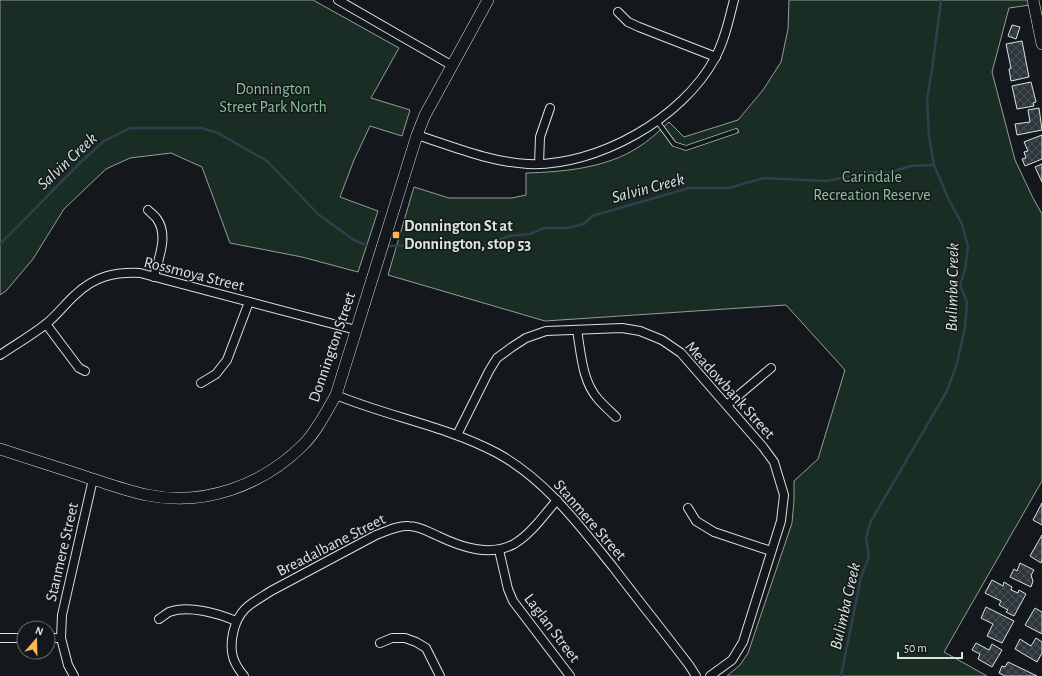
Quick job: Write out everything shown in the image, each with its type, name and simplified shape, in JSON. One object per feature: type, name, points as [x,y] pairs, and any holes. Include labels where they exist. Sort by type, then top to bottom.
[{"type":"street","points":[[338,0],[451,65]]},
{"type":"street","name":"Donnington Street","points":[[0,449],[148,496],[167,498],[201,497],[227,491],[250,483],[280,465],[303,445],[324,416],[336,395],[390,219],[425,115],[451,65],[488,0]]},
{"type":"street","points":[[417,136],[488,158],[507,162],[539,164],[584,157],[605,150],[646,128],[693,90],[716,57],[734,0]]},
{"type":"street","points":[[1032,0],[1042,44]]},
{"type":"street","points":[[618,12],[628,22],[716,57]]},
{"type":"street","points":[[539,164],[540,137],[550,108]]},
{"type":"street","points":[[148,210],[158,219],[163,231],[163,240],[154,277]]},
{"type":"street","name":"Rossmoya Street","points":[[0,355],[46,324],[76,294],[92,282],[108,275],[125,272],[140,273],[356,330]]},
{"type":"street","points":[[201,383],[216,374],[227,360],[249,302]]},
{"type":"street","points":[[46,324],[79,368],[85,371]]},
{"type":"street","name":"Meadowbank Street","points":[[458,436],[489,371],[497,358],[512,346],[526,338],[546,331],[622,328],[640,331],[662,340],[681,353],[763,447],[774,462],[784,495],[781,520],[743,642],[732,660],[710,676]]},
{"type":"street","points":[[577,330],[582,363],[588,382],[597,398],[616,417]]},
{"type":"street","points":[[727,405],[771,368]]},
{"type":"street","name":"Stanmere Street","points":[[336,395],[352,402],[458,436],[498,454],[546,489],[589,538],[696,676]]},
{"type":"street","name":"Stanmere Street","points":[[74,676],[68,665],[61,638],[62,615],[93,479]]},
{"type":"street","name":"Breadalbane Street","points":[[244,676],[237,667],[232,655],[232,642],[236,621],[244,609],[261,597],[376,535],[392,528],[409,526],[426,530],[473,549],[499,550],[514,544],[524,537],[557,500]]},
{"type":"street","points":[[688,508],[696,520],[714,532],[771,551]]},
{"type":"street","name":"Laglan Street","points":[[499,550],[508,589],[513,601],[570,676]]},
{"type":"street","points":[[159,619],[169,612],[202,610],[236,621]]},
{"type":"street","points":[[0,638],[16,638]]},
{"type":"street","points":[[56,638],[61,638]]},
{"type":"street","points":[[380,643],[392,638],[405,638],[416,642],[426,648],[440,676]]},
{"type":"lane","points":[[656,121],[674,144],[686,148],[736,131]]},
{"type":"green space","name":"Donnington Street Park North","points":[[0,0],[313,0],[399,48],[371,98],[410,110],[402,136],[370,126],[354,160],[340,197],[378,211],[358,272],[302,257],[230,243],[202,167],[171,153],[130,158],[106,169],[64,209],[33,259],[6,291],[0,295]]},
{"type":"green space","name":"Carindale Recreation Reserve","points":[[789,0],[1036,0],[1037,4],[1009,8],[992,72],[1015,160],[1042,214],[1042,481],[944,652],[987,676],[727,676],[740,665],[748,653],[792,523],[794,481],[818,459],[845,370],[786,305],[545,321],[388,275],[414,187],[449,198],[512,198],[526,195],[526,173],[584,168],[612,160],[625,155],[641,145],[654,136],[669,122],[684,137],[738,120],[763,90],[781,62],[788,29]]},
{"type":"building","points":[[1012,25],[1020,27],[1016,39],[1008,36]]},
{"type":"building","points":[[1022,41],[1029,77],[1011,81],[1009,69],[1011,68],[1006,44]]},
{"type":"building","points":[[1031,82],[1036,102],[1033,103],[1034,106],[1017,109],[1012,86]]},
{"type":"building","points":[[1039,108],[1042,130],[1017,135],[1015,124],[1030,122],[1028,110]]},
{"type":"building","points":[[1042,135],[1042,159],[1025,166],[1022,159],[1026,158],[1024,152],[1028,151],[1024,142]]},
{"type":"building","points":[[1042,164],[1042,182],[1035,167]]},
{"type":"building","points":[[1042,503],[1042,525],[1033,520]]},
{"type":"building","points":[[1042,535],[1042,560],[1041,563],[1030,556]]},
{"type":"building","points":[[1020,563],[1034,570],[1031,575],[1033,581],[1031,587],[1010,577],[1014,569],[1017,571]]},
{"type":"building","points":[[992,580],[1003,586],[1004,582],[1012,587],[1011,590],[1018,593],[1019,590],[1026,594],[1014,616],[1006,612],[1008,610],[999,605],[1001,601],[985,593]]},
{"type":"building","points":[[986,607],[1014,621],[1002,643],[987,636],[993,624],[981,618]]},
{"type":"building","points":[[1035,608],[1042,612],[1042,634],[1025,625]]},
{"type":"building","points":[[1036,638],[1042,642],[1042,653],[1037,662],[1015,649],[1020,639],[1031,646]]},
{"type":"building","points":[[976,643],[989,650],[992,644],[1002,650],[992,667],[978,659],[980,654],[972,650]]},
{"type":"building","points":[[1008,662],[1037,676],[1005,676],[999,673],[1002,666],[1005,667]]},
{"type":"waterway","name":"Bulimba Creek","points":[[841,676],[861,577],[869,557],[866,538],[871,521],[947,391],[957,363],[965,328],[967,302],[960,285],[965,270],[968,247],[962,224],[949,200],[934,165],[929,136],[927,99],[941,0]]},
{"type":"waterway","name":"Salvin Creek","points":[[0,244],[81,162],[104,141],[130,128],[201,128],[218,133],[267,161],[319,215],[354,240],[366,245]]},
{"type":"waterway","name":"Salvin Creek","points":[[386,246],[462,244],[478,249],[509,236],[530,234],[544,228],[567,228],[584,224],[592,216],[689,188],[729,188],[764,178],[826,181],[872,172],[887,173],[911,166],[934,165]]},
{"type":"place","name":"Donnington St at Donnington, stop 53","points":[[396,235]]}]
